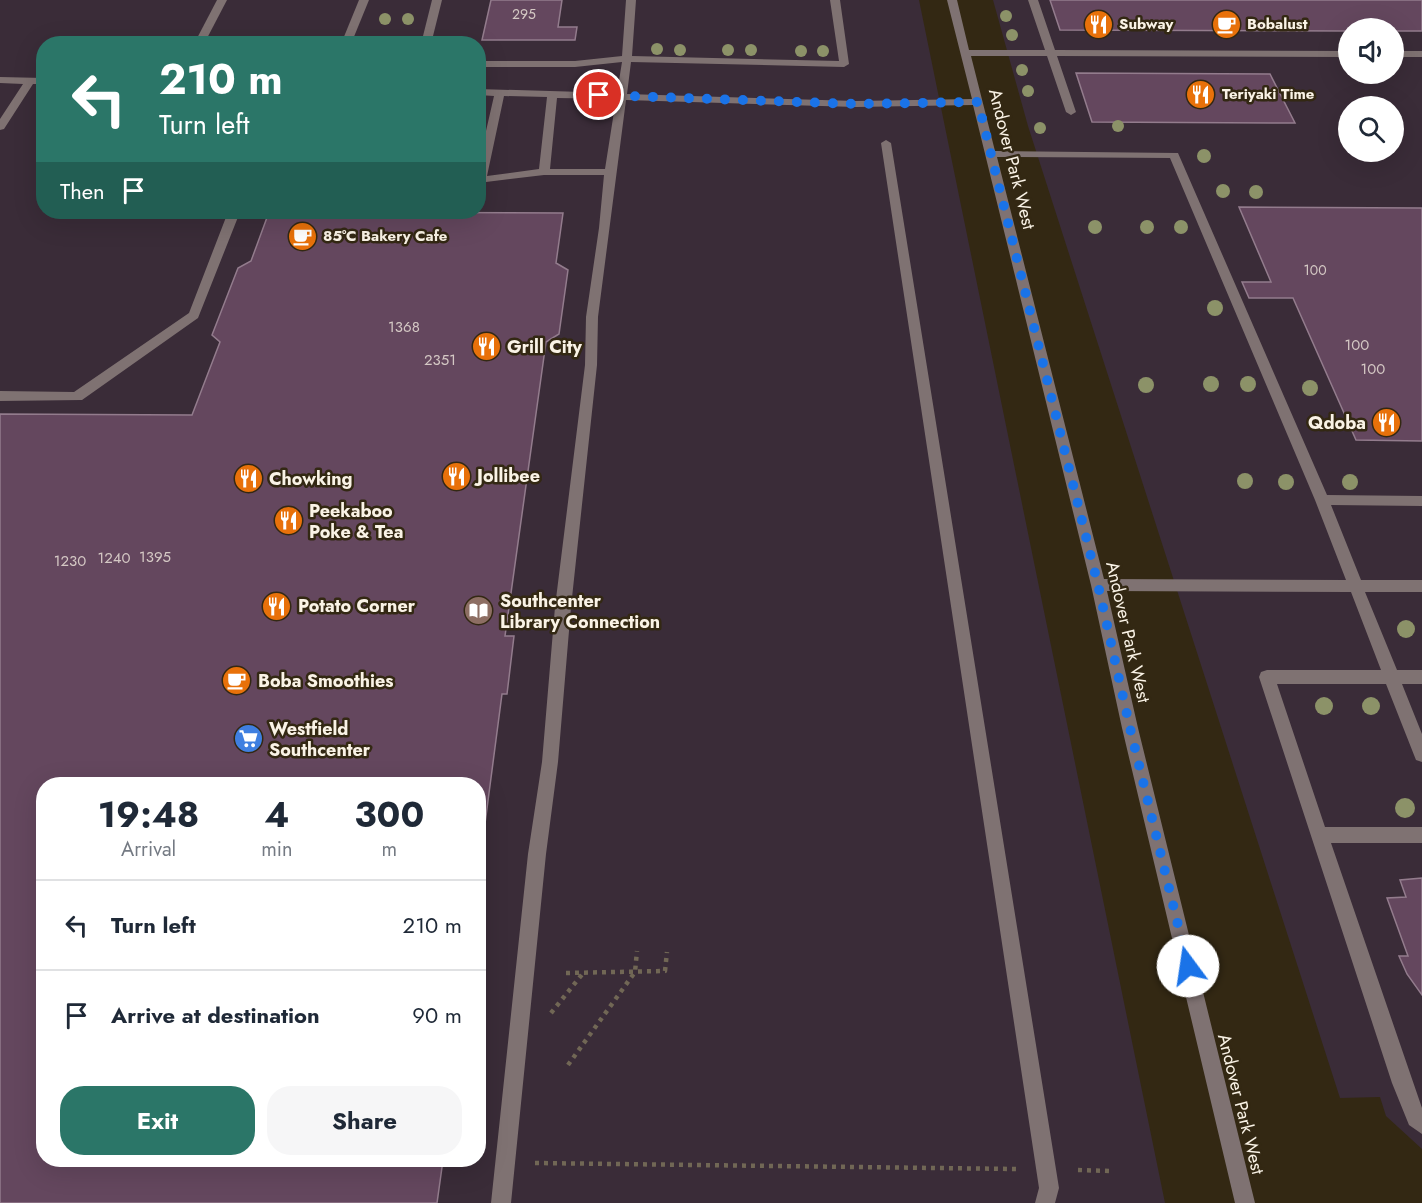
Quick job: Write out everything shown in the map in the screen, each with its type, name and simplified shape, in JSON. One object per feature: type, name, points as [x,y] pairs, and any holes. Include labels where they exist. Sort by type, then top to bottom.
[{"type":"street","points":[[203,36],[222,0]]},
{"type":"street","points":[[349,36],[364,0]]},
{"type":"street","points":[[428,36],[437,0]]},
{"type":"street","points":[[501,1203],[537,854],[550,762],[563,606],[591,365],[592,316],[627,59],[632,0]]},
{"type":"street","points":[[486,64],[575,64],[627,59],[844,64],[835,0]]},
{"type":"street","name":"Andover Park West","points":[[952,0],[1098,585],[1130,728],[1245,1203]]},
{"type":"street","points":[[1033,0],[1071,112]]},
{"type":"street","points":[[966,52],[1338,54]]},
{"type":"street","points":[[1404,54],[1422,54]]},
{"type":"street","points":[[0,80],[36,80]]},
{"type":"street","points":[[0,127],[30,80]]},
{"type":"street","points":[[486,92],[856,104],[978,102]]},
{"type":"street","points":[[486,153],[500,93]]},
{"type":"street","points":[[544,172],[552,94]]},
{"type":"street","points":[[886,143],[1049,1188],[1045,1203]]},
{"type":"street","points":[[991,154],[1174,155],[1322,500],[1422,755]]},
{"type":"street","points":[[486,178],[544,172],[610,172]]},
{"type":"street","points":[[0,396],[76,397],[194,315],[231,219]]},
{"type":"street","points":[[1322,500],[1422,501]]},
{"type":"street","points":[[1098,585],[1422,586]]},
{"type":"street","points":[[1422,677],[1268,676],[1402,1083],[1416,1118],[1422,1124]]},
{"type":"street","points":[[1320,835],[1422,835]]},
{"type":"path","points":[[568,1065],[634,972],[637,951]]},
{"type":"path","points":[[566,973],[665,971],[667,952]]},
{"type":"path","points":[[547,1018],[584,972]]},
{"type":"path","points":[[543,1163],[1110,1171]]},
{"type":"shaded area","name":"Westfield Southcenter","points":[[0,0],[919,0],[1165,1203],[0,1203]]},
{"type":"shaded area","points":[[993,0],[1422,0],[1422,1149],[1386,1116],[1380,1097],[1340,1098],[1028,126]]},
{"type":"building","points":[[491,0],[562,0],[558,27],[577,27],[575,40],[486,40],[486,36],[483,36]]},
{"type":"building","points":[[1050,0],[1422,0],[1422,31],[1404,31],[1404,18],[1338,18],[1338,31],[1060,30]]},
{"type":"building","points":[[1076,73],[1270,74],[1295,123],[1092,122]]},
{"type":"building","points":[[1239,207],[1422,208],[1422,441],[1356,440],[1293,298],[1249,298],[1242,282],[1271,282]]},
{"type":"building","name":"Westfield Southcenter","points":[[486,213],[563,213],[556,263],[568,270],[559,334],[546,342],[505,636],[514,636],[507,694],[502,694],[486,816],[486,777],[36,777],[36,1167],[442,1167],[437,1203],[0,1203],[0,414],[192,415],[220,342],[212,335],[238,268],[251,261],[266,219],[486,219]]},
{"type":"building","points":[[1422,878],[1422,995],[1407,974],[1399,956],[1408,956],[1387,898],[1406,897],[1400,880]]},
{"type":"place","name":"Subway","points":[[1098,24]]},
{"type":"place","name":"Bobalust","points":[[1226,24]]},
{"type":"place","name":"Teriyaki Time","points":[[1201,94]]},
{"type":"place","name":"85°C Bakery Cafe","points":[[302,236]]},
{"type":"place","name":"Grill City","points":[[486,347]]},
{"type":"place","name":"Qdoba","points":[[1387,423]]},
{"type":"place","name":"Jollibee","points":[[456,476]]},
{"type":"place","name":"Chowking","points":[[248,479]]},
{"type":"place","name":"Peekaboo Poke & Tea","points":[[288,521]]},
{"type":"place","name":"Potato Corner","points":[[277,606]]},
{"type":"place","name":"Southcenter Library Connection","points":[[479,611]]},
{"type":"place","name":"Boba Smoothies","points":[[237,681]]},
{"type":"place","name":"Westfield Southcenter","points":[[248,739]]},
{"type":"route","points":[[599,95],[856,104],[978,102],[1098,585],[1188,966]]}]
